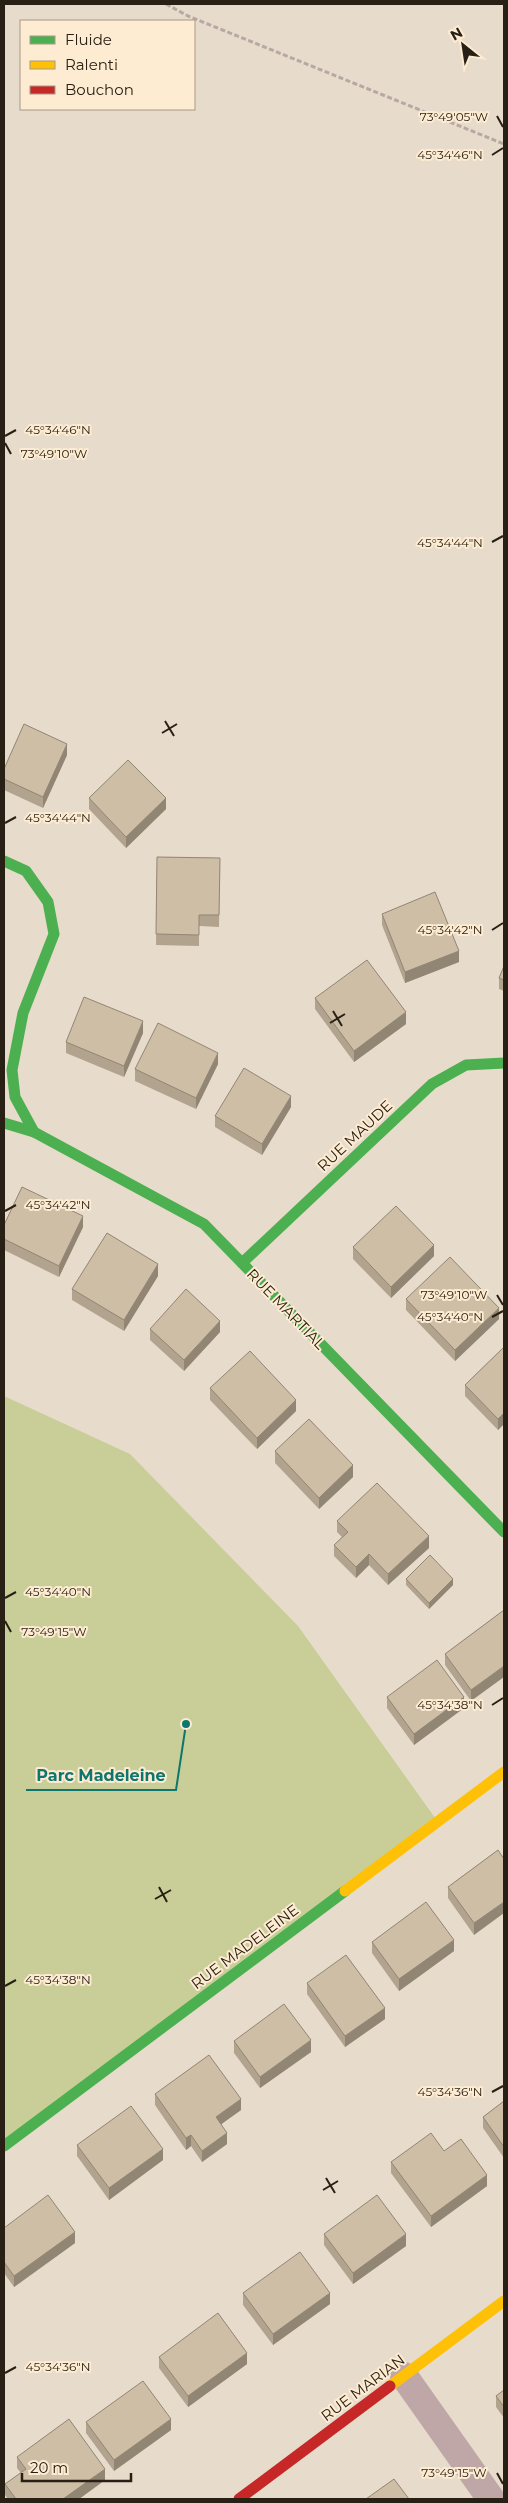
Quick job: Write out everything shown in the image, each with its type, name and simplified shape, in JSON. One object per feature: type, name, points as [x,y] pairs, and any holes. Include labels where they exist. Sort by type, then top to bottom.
[{"type":"street","points":[[4,861],[26,871],[48,902],[54,934],[14,1018],[12,1070],[14,1097],[34,1132]]},
{"type":"street","name":"RUE MAUDE","points":[[242,1263],[432,1084],[466,1065],[504,1063]]},
{"type":"street","name":"RUE MARTIAL","points":[[4,1123],[34,1132],[204,1224],[504,1532]]},
{"type":"street","name":"RUE MADELEINE","points":[[4,2146],[504,1772]]},
{"type":"street","name":"RUE MARIAN","points":[[239,2499],[504,2301]]},
{"type":"street","points":[[404,2376],[491,2499]]},
{"type":"path","points":[[166,4],[188,16],[504,144]]},
{"type":"green space","points":[[4,1396],[130,1454],[298,1626],[438,1822],[4,2146]]},
{"type":"building","points":[[24,724],[67,744],[43,797],[4,779],[4,769]]},
{"type":"building","points":[[128,760],[166,798],[126,837],[89,798]]},
{"type":"building","points":[[157,857],[220,858],[219,915],[199,915],[199,935],[156,934]]},
{"type":"building","points":[[435,892],[459,951],[405,972],[382,914]]},
{"type":"building","points":[[367,960],[406,1012],[354,1051],[315,998]]},
{"type":"building","points":[[504,966],[504,980],[499,978]]},
{"type":"building","points":[[84,997],[143,1021],[124,1066],[66,1042]]},
{"type":"building","points":[[158,1023],[218,1053],[196,1098],[135,1069]]},
{"type":"building","points":[[244,1068],[291,1096],[262,1144],[215,1116]]},
{"type":"building","points":[[22,1187],[83,1216],[59,1266],[4,1239],[4,1225]]},
{"type":"building","points":[[396,1206],[434,1245],[391,1287],[353,1247]]},
{"type":"building","points":[[107,1233],[158,1264],[124,1320],[72,1289]]},
{"type":"building","points":[[450,1257],[499,1308],[455,1350],[406,1299]]},
{"type":"building","points":[[186,1289],[220,1321],[184,1360],[150,1329]]},
{"type":"building","points":[[504,1347],[504,1413],[498,1419],[465,1385]]},
{"type":"building","points":[[250,1351],[296,1400],[257,1438],[210,1388]]},
{"type":"building","points":[[309,1419],[353,1465],[319,1498],[275,1451]]},
{"type":"building","points":[[377,1483],[429,1536],[388,1574],[369,1554],[356,1567],[334,1545],[348,1532],[337,1521]]},
{"type":"building","points":[[430,1555],[453,1579],[429,1603],[406,1579]]},
{"type":"building","points":[[504,1610],[504,1666],[471,1690],[445,1654]]},
{"type":"building","points":[[437,1660],[464,1697],[414,1734],[387,1697]]},
{"type":"building","points":[[498,1850],[504,1859],[504,1902],[474,1923],[448,1887]]},
{"type":"building","points":[[426,1902],[454,1940],[399,1979],[372,1942]]},
{"type":"building","points":[[346,1955],[385,2008],[345,2036],[307,1983]]},
{"type":"building","points":[[284,2004],[311,2040],[260,2077],[234,2041]]},
{"type":"building","points":[[209,2055],[241,2099],[216,2117],[227,2133],[202,2151],[191,2135],[186,2138],[155,2094]]},
{"type":"building","points":[[504,2101],[504,2147],[483,2117]]},
{"type":"building","points":[[131,2106],[163,2149],[109,2188],[77,2145]]},
{"type":"building","points":[[431,2133],[444,2151],[461,2139],[487,2175],[431,2216],[391,2162]]},
{"type":"building","points":[[48,2195],[75,2232],[14,2276],[4,2262],[4,2228]]},
{"type":"building","points":[[377,2195],[406,2234],[353,2273],[324,2234]]},
{"type":"building","points":[[300,2252],[330,2293],[273,2334],[243,2293]]},
{"type":"building","points":[[218,2313],[247,2353],[188,2396],[159,2357]]},
{"type":"building","points":[[143,2381],[171,2419],[114,2460],[86,2422]]},
{"type":"building","points":[[504,2390],[504,2407],[496,2396]]},
{"type":"building","points":[[69,2419],[105,2469],[63,2499],[16,2499],[5,2484],[26,2469],[17,2457]]},
{"type":"building","points":[[394,2479],[409,2499],[366,2499]]},
{"type":"traffic: fast","points":[[4,861],[26,871],[48,902],[54,934],[23,1013],[12,1070],[15,1097],[34,1132]]},
{"type":"traffic: fast","points":[[242,1263],[432,1084],[466,1065],[504,1063]]},
{"type":"traffic: fast","points":[[4,1123],[34,1132],[204,1224],[504,1532]]},
{"type":"traffic: fast","points":[[4,2146],[345,1891]]},
{"type":"traffic: slow","points":[[345,1891],[504,1772]]},
{"type":"traffic: slow","points":[[390,2386],[504,2301]]},
{"type":"traffic: jam","points":[[239,2499],[390,2386]]},
{"type":"place","name":"Parc Madeleine","points":[[186,1724]]}]
